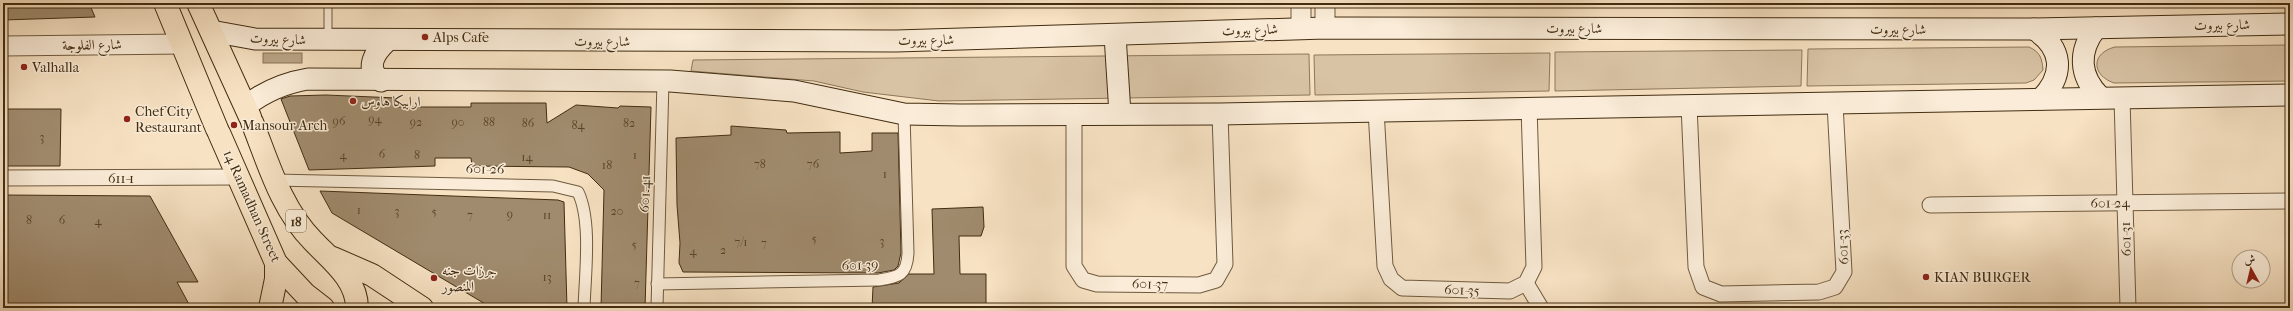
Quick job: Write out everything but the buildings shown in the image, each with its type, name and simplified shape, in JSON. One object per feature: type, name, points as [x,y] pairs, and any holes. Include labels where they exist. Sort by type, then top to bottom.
[{"type":"main road","name":"14 Ramadhan Street","points":[[165,3],[218,131],[276,263],[305,294],[324,308]]},
{"type":"main road","name":"18","points":[[198,3],[249,115],[274,180],[300,227],[329,257],[352,286],[357,308]]},
{"type":"main road","name":"شارع بيروت","points":[[211,31],[255,39],[387,41],[896,41],[1302,28],[2034,29],[2290,24]]},
{"type":"main road","points":[[2096,28],[2086,44],[2082,63],[2085,76],[2091,88],[2100,97]]},
{"type":"main road","points":[[2034,29],[2044,36],[2052,45],[2057,56],[2058,68],[2056,80],[2041,99]]},
{"type":"main road","points":[[1115,35],[1120,114]]},
{"type":"main road","points":[[381,81],[373,70],[372,59],[387,41]]},
{"type":"main road","points":[[249,115],[266,92],[289,82],[308,79],[381,81],[663,81],[794,91],[904,114],[1220,114],[1529,107],[1835,104],[2100,97],[2122,98],[2290,95]]},
{"type":"main road","points":[[329,257],[372,275],[422,308]]},
{"type":"main road","points":[[270,308],[276,279],[276,263]]},
{"type":"street","points":[[1301,3],[1302,28]]},
{"type":"street","points":[[1325,3],[1325,28]]},
{"type":"street","name":"شارع الفلوجة","points":[[3,46],[182,44]]},
{"type":"street","name":"601-41","points":[[656,308],[663,81]]},
{"type":"street","name":"601-31","points":[[2122,98],[2128,308]]},
{"type":"street","name":"601-33","points":[[1689,105],[1696,266],[1703,287],[1721,294],[1819,292],[1835,287],[1844,272],[1835,104]]},
{"type":"street","points":[[1529,107],[1534,267],[1526,283],[1542,308]]},
{"type":"street","name":"601-35","points":[[1376,110],[1385,266],[1391,279],[1402,288],[1510,291],[1526,283]]},
{"type":"street","name":"601-39","points":[[657,284],[879,280],[893,278],[903,273],[907,264],[908,253],[904,114]]},
{"type":"street","name":"601-37","points":[[1074,114],[1074,266],[1083,280],[1097,284],[1199,285],[1216,280],[1225,264],[1220,114]]},
{"type":"street","name":"611-1","points":[[3,178],[239,177]]},
{"type":"street","name":"601-26","points":[[274,180],[553,186],[578,192],[583,203],[586,218],[584,308]]},
{"type":"street","name":"601-24","points":[[1930,205],[2290,201]]},
{"type":"lane","points":[[328,3],[328,40]]},
{"type":"shaded area","points":[[2290,45],[2290,81],[2114,83],[2101,75],[2097,64],[2101,54],[2115,47]]},
{"type":"shaded area","points":[[2029,47],[2036,51],[2040,56],[2043,70],[2034,80],[2026,83],[1807,86],[1808,49]]},
{"type":"shaded area","points":[[1802,50],[1801,86],[1555,91],[1555,52]]},
{"type":"shaded area","points":[[263,53],[302,53],[302,63],[263,63]]},
{"type":"shaded area","points":[[1550,53],[1549,91],[1315,95],[1314,55]]},
{"type":"shaded area","points":[[1309,54],[1310,95],[939,101],[863,92],[814,81],[691,71],[693,60]]},
{"type":"place","name":"Alps Cafe","points":[[425,37]]},
{"type":"place","name":"Valhalla","points":[[24,67]]},
{"type":"place","name":"ارابيكا هاوس","points":[[353,101]]},
{"type":"place","name":"Chef City Restaurant","points":[[127,119]]},
{"type":"place","name":"Mansour Arch","points":[[234,125]]},
{"type":"place","name":"KIAN BURGER","points":[[1926,277]]},
{"type":"place","name":"جرزات جنه المنصور","points":[[434,278]]}]
